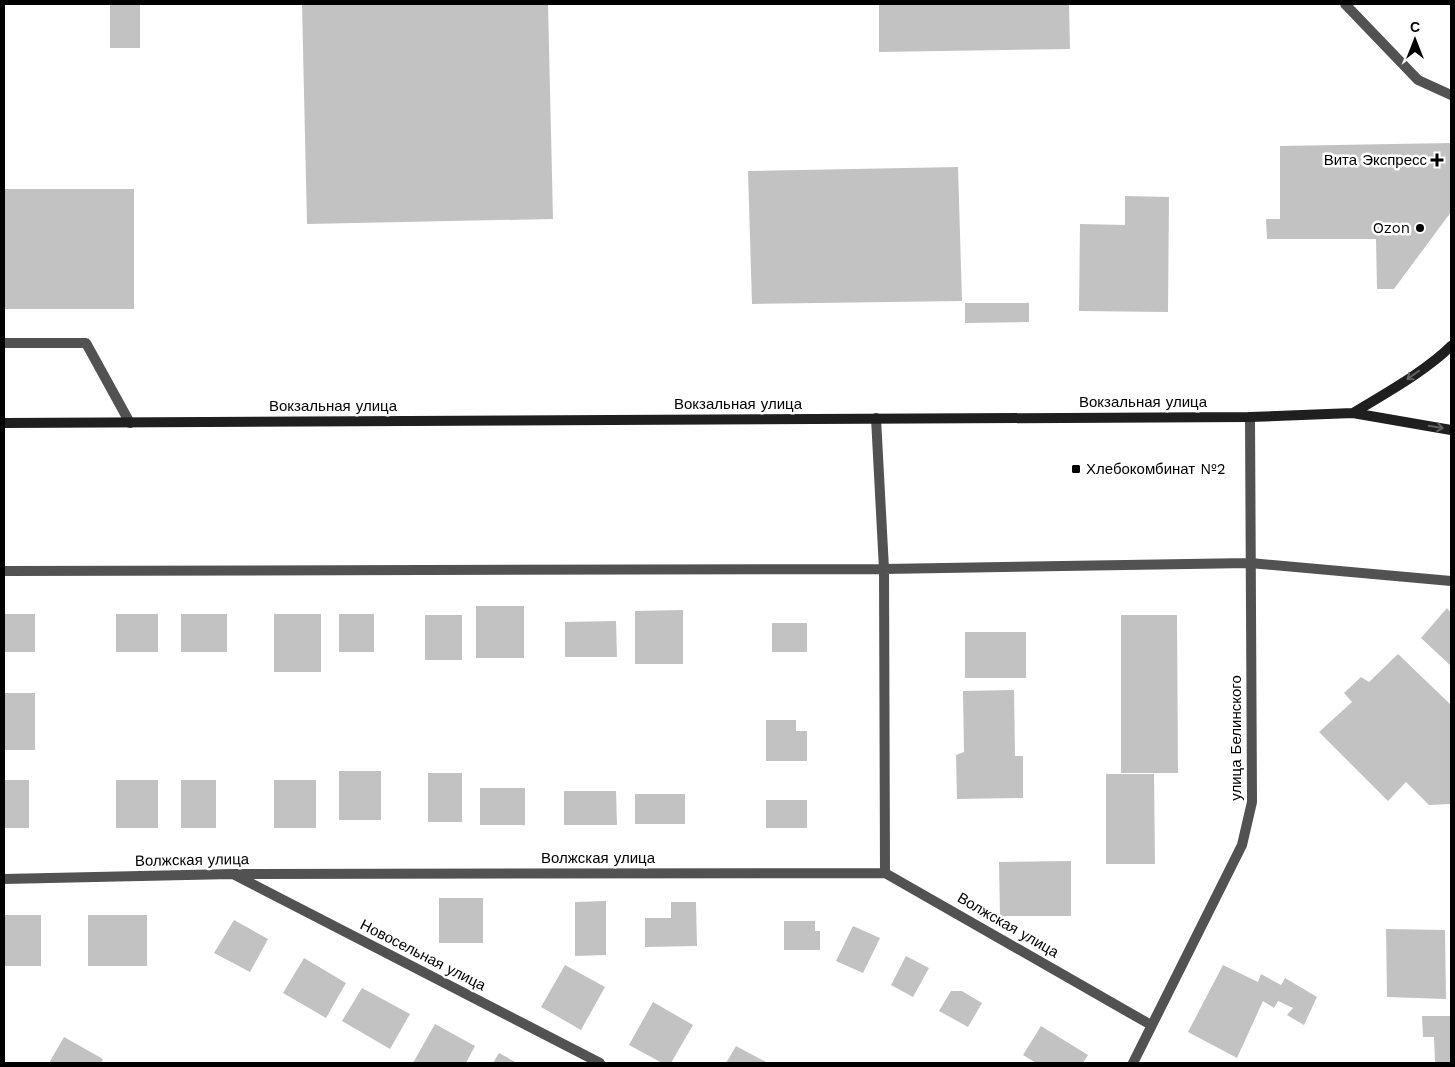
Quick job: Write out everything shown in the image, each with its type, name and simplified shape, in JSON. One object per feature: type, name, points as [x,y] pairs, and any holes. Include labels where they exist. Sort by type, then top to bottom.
[{"type":"main road","name":"Вокзальная улица","points":[[4,423],[1250,417],[1354,413],[1395,388],[1451,346]]},
{"type":"main road","points":[[1354,413],[1451,430]]},
{"type":"street","points":[[1345,4],[1418,80],[1451,95]]},
{"type":"street","points":[[4,343],[86,343],[130,423]]},
{"type":"street","name":"улица Белинского","points":[[1132,1063],[1242,845],[1252,802],[1250,417]]},
{"type":"street","points":[[876,418],[884,569],[885,873]]},
{"type":"street","points":[[4,571],[884,569],[1250,563],[1451,581]]},
{"type":"street","name":"Волжская улица","points":[[4,879],[232,874],[885,873],[1151,1025]]},
{"type":"street","name":"Новосельная улица","points":[[232,874],[600,1063]]},
{"type":"building","points":[[110,4],[140,4],[140,48],[110,48]]},
{"type":"building","points":[[302,4],[548,4],[553,219],[307,224]]},
{"type":"building","points":[[879,4],[1069,4],[1070,49],[879,52]]},
{"type":"building","points":[[1451,143],[1451,212],[1394,289],[1377,289],[1376,239],[1267,239],[1266,219],[1280,219],[1280,146]]},
{"type":"building","points":[[958,167],[962,301],[752,304],[748,171]]},
{"type":"building","points":[[4,189],[134,189],[134,309],[4,309]]},
{"type":"building","points":[[1125,196],[1169,197],[1168,312],[1079,311],[1080,224],[1125,225]]},
{"type":"building","points":[[965,303],[1029,303],[1029,322],[965,323]]},
{"type":"building","points":[[476,606],[524,606],[524,658],[476,658]]},
{"type":"building","points":[[1447,608],[1451,613],[1451,666],[1421,638]]},
{"type":"building","points":[[683,610],[683,664],[635,664],[635,611]]},
{"type":"building","points":[[4,614],[35,614],[35,652],[4,652]]},
{"type":"building","points":[[116,614],[158,614],[158,652],[116,652]]},
{"type":"building","points":[[181,614],[227,614],[227,652],[181,652]]},
{"type":"building","points":[[274,614],[321,614],[321,672],[274,672]]},
{"type":"building","points":[[339,614],[374,614],[374,652],[339,652]]},
{"type":"building","points":[[425,615],[462,615],[462,660],[425,660]]},
{"type":"building","points":[[1121,615],[1177,615],[1178,773],[1121,773]]},
{"type":"building","points":[[616,621],[617,657],[565,657],[565,622]]},
{"type":"building","points":[[772,623],[807,623],[807,652],[772,652]]},
{"type":"building","points":[[965,632],[1026,632],[1026,678],[965,678]]},
{"type":"building","points":[[1398,654],[1451,705],[1451,804],[1429,805],[1406,782],[1388,801],[1319,732],[1352,702],[1344,693],[1361,677],[1369,682]]},
{"type":"building","points":[[1014,690],[1015,756],[1023,756],[1023,798],[957,799],[956,755],[964,752],[963,691]]},
{"type":"building","points":[[4,693],[35,693],[35,750],[4,750]]},
{"type":"building","points":[[766,720],[796,720],[796,731],[807,731],[807,761],[766,761]]},
{"type":"building","points":[[339,771],[381,771],[381,820],[339,820]]},
{"type":"building","points":[[428,773],[462,773],[462,822],[428,822]]},
{"type":"building","points":[[1106,774],[1154,774],[1155,864],[1106,864]]},
{"type":"building","points":[[4,780],[29,780],[29,828],[4,828]]},
{"type":"building","points":[[116,780],[158,780],[158,828],[116,828]]},
{"type":"building","points":[[181,780],[216,780],[216,828],[181,828]]},
{"type":"building","points":[[274,780],[316,780],[316,828],[274,828]]},
{"type":"building","points":[[480,788],[525,788],[525,825],[480,825]]},
{"type":"building","points":[[564,791],[616,791],[617,825],[564,825]]},
{"type":"building","points":[[635,794],[685,794],[685,824],[635,824]]},
{"type":"building","points":[[766,800],[807,800],[807,828],[766,828]]},
{"type":"building","points":[[1071,861],[1071,916],[1000,916],[999,862]]},
{"type":"building","points":[[439,898],[483,898],[483,943],[439,943]]},
{"type":"building","points":[[606,901],[606,955],[575,956],[575,902]]},
{"type":"building","points":[[671,902],[696,902],[697,946],[645,947],[645,918],[671,918]]},
{"type":"building","points":[[4,915],[41,915],[41,966],[4,966]]},
{"type":"building","points":[[88,915],[147,915],[147,966],[88,966]]},
{"type":"building","points":[[234,920],[268,939],[250,972],[214,953]]},
{"type":"building","points":[[784,921],[815,921],[815,931],[820,931],[820,950],[784,950]]},
{"type":"building","points":[[853,926],[880,938],[863,973],[836,961]]},
{"type":"building","points":[[1386,929],[1445,930],[1446,999],[1387,997]]},
{"type":"building","points":[[906,956],[929,968],[913,997],[891,985]]},
{"type":"building","points":[[304,958],[346,983],[326,1018],[283,993]]},
{"type":"building","points":[[565,965],[605,987],[581,1030],[541,1007]]},
{"type":"building","points":[[1223,965],[1258,982],[1261,974],[1281,985],[1285,978],[1317,997],[1304,1025],[1287,1015],[1293,1008],[1278,1001],[1274,1008],[1263,1001],[1237,1058],[1188,1032]]},
{"type":"building","points":[[362,988],[410,1014],[390,1049],[342,1021]]},
{"type":"building","points":[[951,991],[962,991],[982,1003],[968,1027],[939,1011]]},
{"type":"building","points":[[653,1002],[693,1025],[671,1063],[662,1063],[629,1045]]},
{"type":"building","points":[[1422,1016],[1451,1016],[1451,1063],[1435,1063],[1434,1037],[1423,1037]]},
{"type":"building","points":[[435,1024],[475,1046],[466,1063],[413,1063]]},
{"type":"building","points":[[1041,1026],[1088,1055],[1083,1063],[1036,1063],[1023,1055]]},
{"type":"building","points":[[64,1037],[103,1059],[101,1063],[49,1063]]},
{"type":"building","points":[[736,1046],[768,1063],[726,1063]]},
{"type":"building","points":[[499,1053],[517,1063],[493,1063]]},
{"type":"place","name":"Вита Экспресс","points":[[1437,160]]},
{"type":"place","name":"Ozon","points":[[1420,228]]},
{"type":"place","name":"Хлебокомбинат №2","points":[[1076,469]]}]
